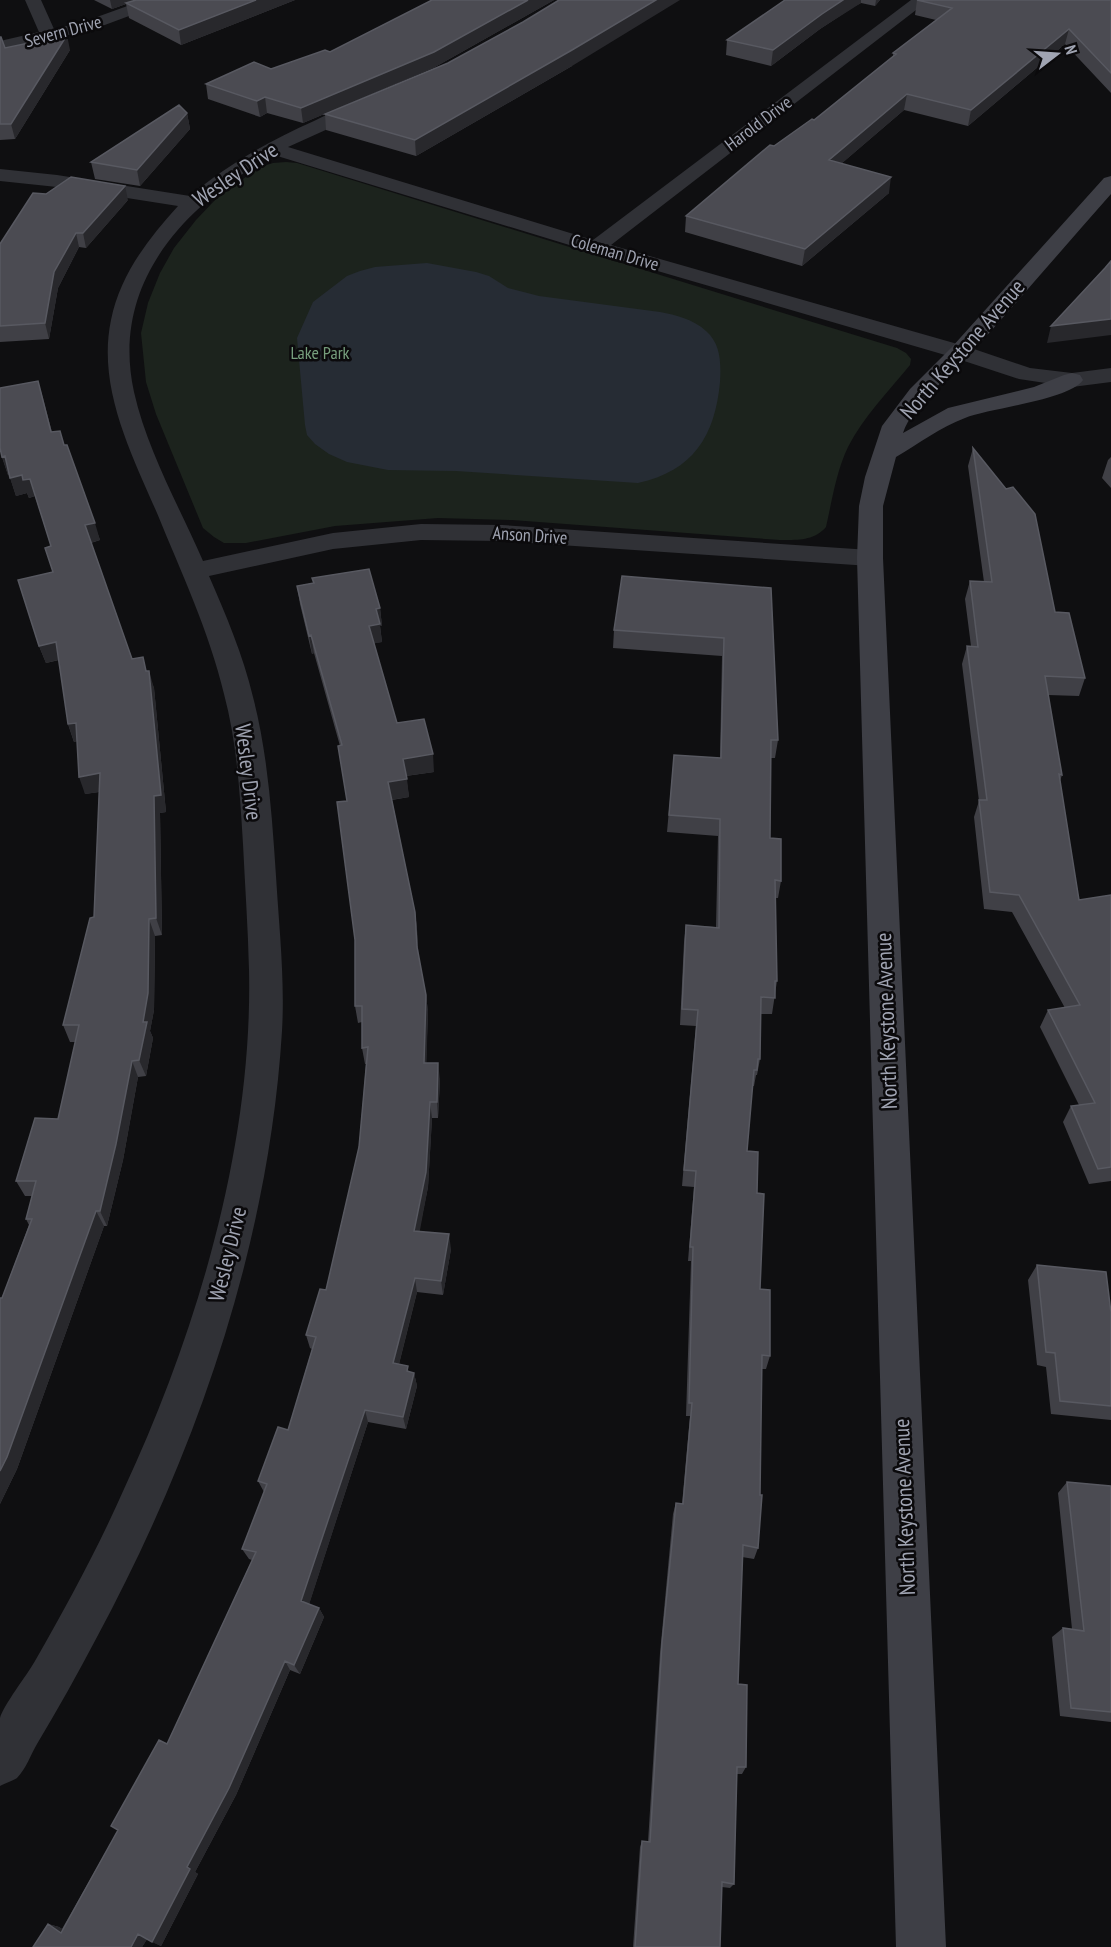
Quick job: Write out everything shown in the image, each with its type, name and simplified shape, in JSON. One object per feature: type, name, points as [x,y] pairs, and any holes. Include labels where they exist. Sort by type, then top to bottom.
[{"type":"street","points":[[33,0],[49,36]]},
{"type":"street","name":"Severn Drive","points":[[0,46],[87,26],[159,0]]},
{"type":"street","name":"Harold Drive","points":[[596,247],[921,0]]},
{"type":"street","name":"Wesley Drive","points":[[0,1762],[33,1711],[109,1569],[169,1436],[210,1323],[240,1209],[256,1110],[265,1030],[264,946],[256,816],[239,697],[194,571],[131,418],[122,385],[117,353],[122,316],[134,282],[152,249],[191,202],[272,148],[329,119],[384,98]]},
{"type":"street","name":"Coleman Drive","points":[[272,148],[596,247],[960,352],[1027,374],[1072,380],[1110,376]]},
{"type":"street","points":[[0,176],[57,181],[191,202]]},
{"type":"street","name":"North Keystone Avenue","points":[[921,1947],[870,558],[871,506],[877,477],[894,426],[918,394],[960,352],[1111,182]]},
{"type":"street","points":[[887,452],[956,413],[1042,392],[1072,380]]},
{"type":"street","name":"Anson Drive","points":[[194,571],[333,541],[431,532],[502,533],[870,558]]},
{"type":"green space","name":"Lake Park","points":[[286,162],[297,163],[897,348],[911,359],[910,365],[854,436],[840,466],[826,527],[811,537],[799,540],[780,540],[512,520],[438,518],[335,526],[246,543],[224,543],[203,528],[156,414],[146,382],[141,333],[148,303],[160,273],[174,248],[196,220],[216,199],[258,168]]},
{"type":"shaded area","points":[[427,263],[476,272],[489,276],[508,288],[539,296],[660,312],[696,323],[715,342],[720,361],[720,382],[713,419],[698,448],[673,470],[638,483],[456,471],[388,470],[347,462],[329,454],[307,435],[305,425],[297,338],[313,302],[347,276],[360,271],[375,267]]},
{"type":"building","points":[[136,0],[256,0],[179,30],[126,3]]},
{"type":"building","points":[[432,0],[528,0],[434,52],[301,108],[265,97],[257,101],[206,84],[254,62],[271,69],[325,50],[330,52]]},
{"type":"building","points":[[559,0],[656,0],[415,140],[325,114],[448,63]]},
{"type":"building","points":[[785,0],[843,0],[773,50],[727,40]]},
{"type":"building","points":[[917,0],[1111,0],[1111,73],[1069,29],[971,110],[907,94],[829,160],[891,177],[805,249],[686,216],[770,145],[774,146],[812,119],[814,120],[896,54],[893,53],[952,8]]},
{"type":"building","points":[[67,35],[11,124],[0,124],[0,37],[5,48]]},
{"type":"building","points":[[179,105],[187,113],[137,170],[91,162]]},
{"type":"building","points":[[71,177],[125,186],[83,233],[76,233],[54,272],[45,323],[0,326],[0,244],[33,193],[46,194]]},
{"type":"building","points":[[1111,261],[1111,319],[1051,326],[1105,268]]},
{"type":"building","points":[[38,381],[51,432],[60,431],[64,445],[67,445],[95,523],[85,525],[132,659],[143,657],[146,671],[149,671],[161,795],[154,796],[156,918],[149,919],[148,993],[143,1022],[147,1022],[139,1060],[132,1061],[100,1211],[96,1211],[0,1471],[0,1298],[2,1298],[32,1219],[26,1219],[36,1181],[16,1181],[35,1118],[58,1119],[79,1025],[63,1025],[90,918],[94,917],[100,773],[79,777],[76,723],[68,724],[56,642],[39,646],[18,580],[53,572],[45,548],[51,546],[30,479],[23,480],[22,475],[10,478],[5,456],[2,457],[0,388]]},
{"type":"building","points":[[973,448],[1006,489],[1013,487],[1035,514],[1055,612],[1069,613],[1085,678],[1045,676],[1062,775],[1059,774],[1079,900],[1111,895],[1111,1167],[1098,1169],[1071,1106],[1095,1103],[1048,1010],[1080,1005],[1019,895],[990,892],[979,800],[987,800],[967,646],[978,647],[970,581],[992,582]]},
{"type":"building","points":[[369,569],[380,608],[376,609],[380,624],[369,626],[397,723],[424,719],[433,754],[403,759],[407,779],[388,782],[415,912],[417,947],[426,995],[424,1063],[438,1063],[437,1102],[430,1102],[426,1172],[414,1231],[449,1234],[441,1281],[415,1278],[393,1363],[408,1366],[407,1371],[414,1373],[403,1417],[365,1410],[301,1601],[319,1608],[294,1665],[285,1661],[229,1788],[187,1867],[190,1869],[152,1942],[138,1934],[131,1947],[33,1947],[48,1924],[61,1933],[118,1830],[111,1826],[159,1740],[167,1744],[256,1552],[242,1549],[267,1484],[258,1481],[278,1427],[288,1430],[316,1337],[306,1335],[320,1289],[326,1290],[359,1147],[368,1047],[362,1048],[362,1006],[355,1006],[355,940],[337,802],[347,801],[338,746],[342,745],[311,635],[309,636],[297,586],[314,583],[312,578]]},
{"type":"building","points":[[622,576],[771,588],[778,740],[771,740],[770,838],[781,839],[781,881],[775,880],[777,981],[775,981],[775,998],[761,997],[760,1059],[758,1059],[757,1070],[754,1070],[747,1151],[758,1152],[757,1193],[764,1194],[760,1289],[770,1290],[770,1356],[762,1355],[760,1495],[762,1495],[758,1548],[743,1545],[738,1684],[747,1685],[746,1767],[737,1767],[734,1884],[722,1882],[720,1947],[635,1947],[642,1841],[650,1842],[662,1643],[676,1503],[683,1504],[692,1403],[689,1403],[693,1247],[690,1247],[696,1171],[684,1170],[698,1010],[682,1009],[686,925],[719,928],[720,819],[669,815],[674,755],[721,758],[724,638],[614,630]]},
{"type":"building","points":[[1037,1265],[1106,1272],[1111,1313],[1111,1406],[1060,1401],[1055,1353],[1046,1352]]},
{"type":"building","points":[[1067,1482],[1111,1486],[1111,1712],[1071,1708],[1063,1628],[1084,1631]]}]
